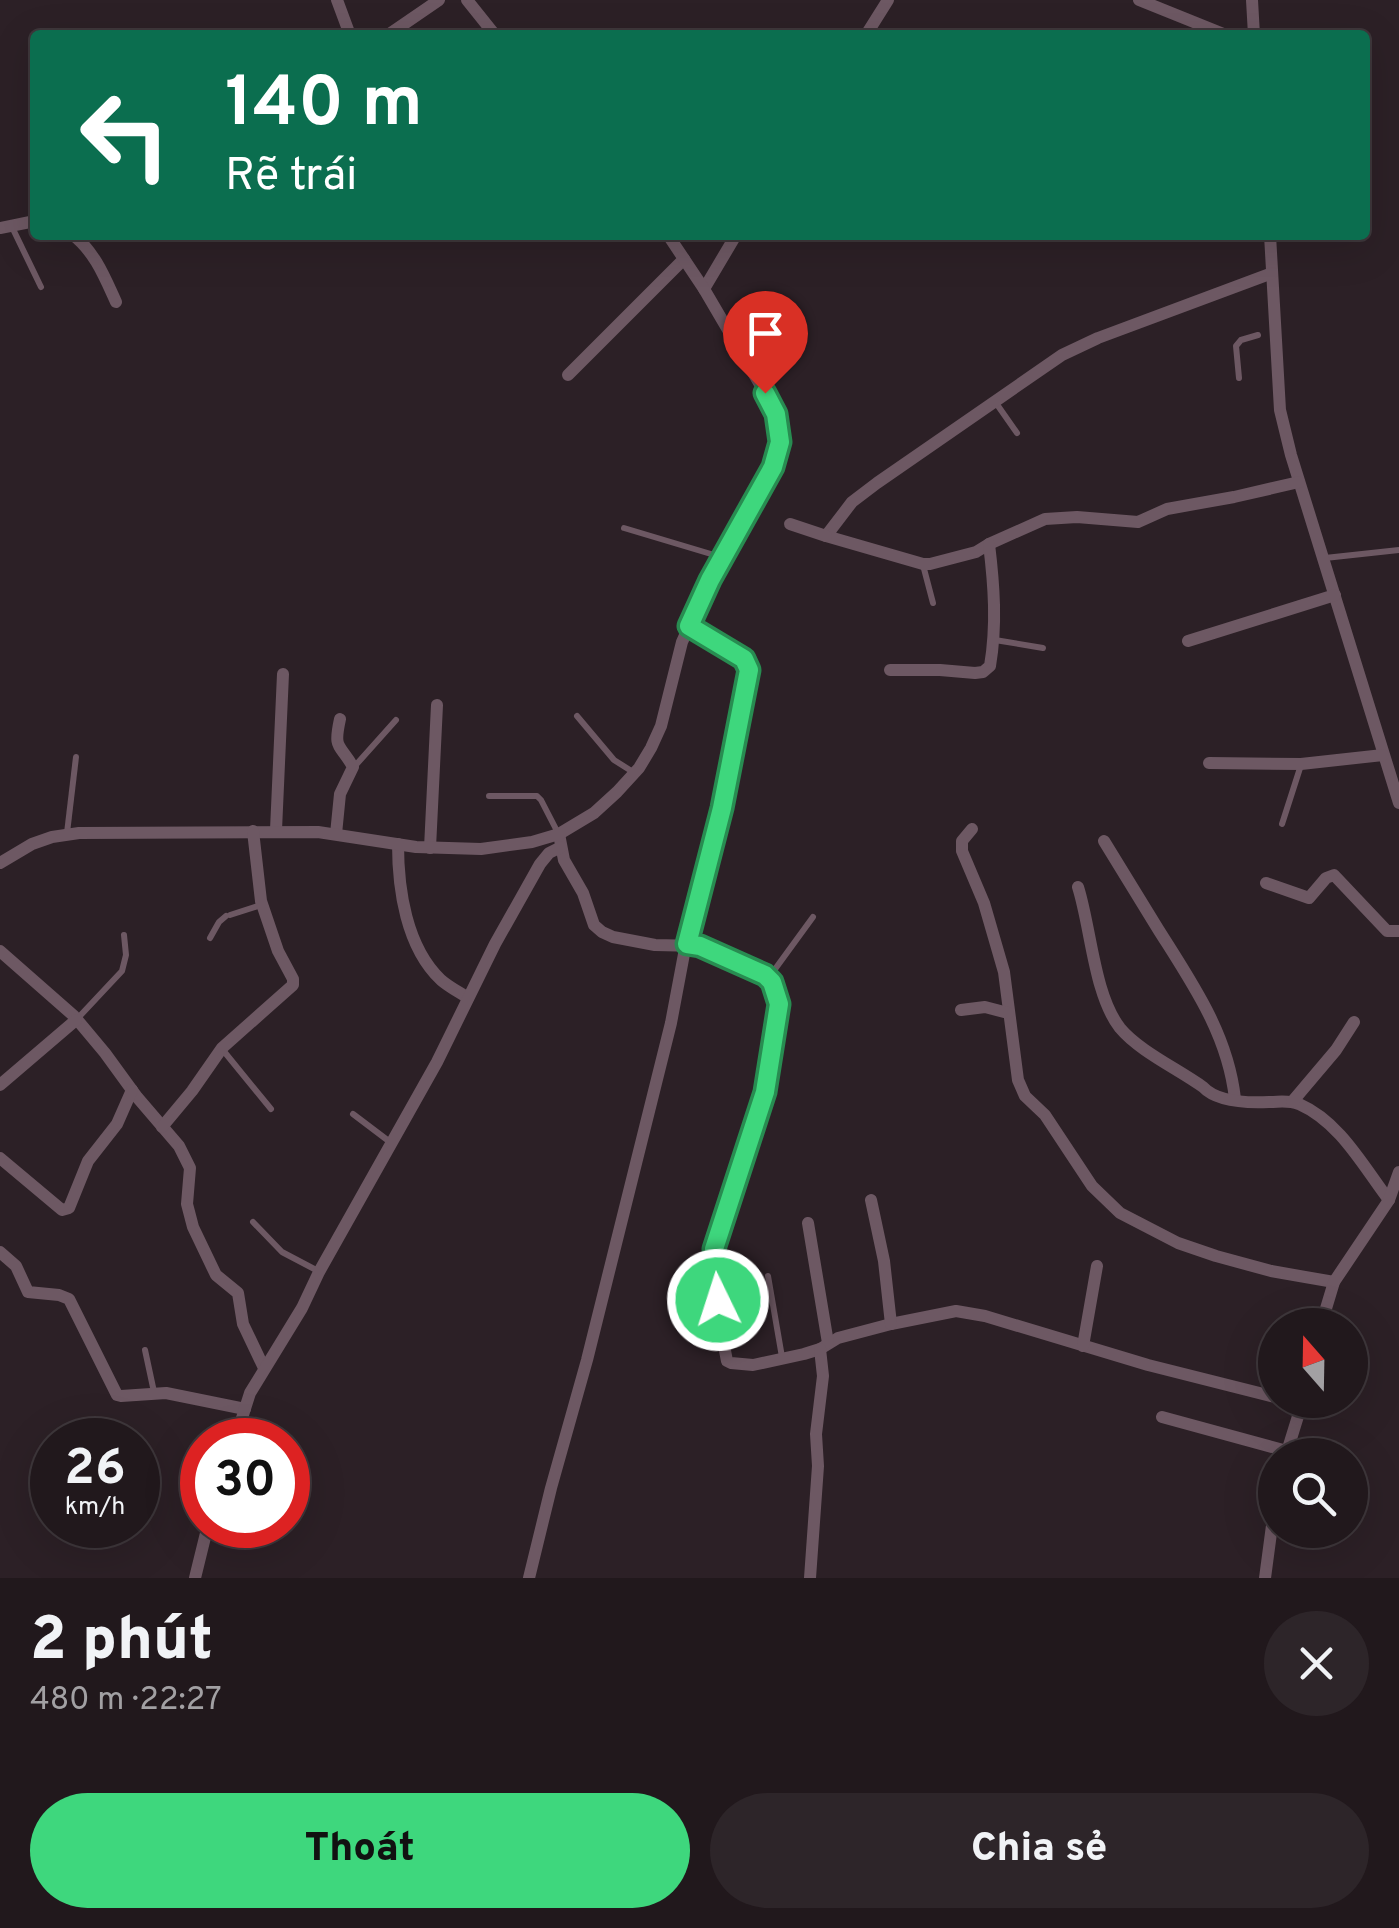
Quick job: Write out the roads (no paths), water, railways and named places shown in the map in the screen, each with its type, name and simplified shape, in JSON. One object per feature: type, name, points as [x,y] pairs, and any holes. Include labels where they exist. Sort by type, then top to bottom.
[{"type":"street","points":[[338,0],[348,30]]},
{"type":"street","points":[[395,30],[439,0]]},
{"type":"street","points":[[467,0],[492,30]]},
{"type":"street","points":[[869,30],[888,0]]},
{"type":"street","points":[[1139,0],[1214,30]]},
{"type":"street","points":[[1252,0],[1254,30]]},
{"type":"street","points":[[79,240],[93,256],[116,302]]},
{"type":"street","points":[[242,1418],[250,1393],[302,1308],[437,1062],[540,864],[634,773],[651,748],[661,726],[682,642],[773,467],[780,442],[776,414],[671,240]]},
{"type":"street","points":[[704,289],[733,240]]},
{"type":"street","points":[[1270,240],[1272,273],[1266,332],[1280,410],[1399,803]]},
{"type":"street","points":[[568,375],[684,259]]},
{"type":"street","points":[[826,536],[852,502],[877,482],[1062,355],[1272,273]]},
{"type":"street","points":[[790,524],[923,564],[976,552],[1045,519],[1078,516],[1138,522],[1167,509],[1299,482]]},
{"type":"street","points":[[890,670],[982,672],[990,666],[994,583],[989,544]]},
{"type":"street","points":[[1188,641],[1335,594]]},
{"type":"street","points":[[529,1578],[670,1023],[722,808],[749,670],[744,659],[689,626]]},
{"type":"street","points":[[276,830],[283,674]]},
{"type":"street","points":[[430,848],[436,705]]},
{"type":"street","points":[[336,834],[340,794],[353,768],[337,745],[340,720]]},
{"type":"street","points":[[1209,763],[1301,764],[1383,755]]},
{"type":"street","points":[[972,829],[962,840],[962,851],[1000,956],[1016,1071],[1025,1096],[1046,1115],[1092,1186],[1120,1213],[1178,1243],[1271,1271],[1334,1282]]},
{"type":"street","points":[[1,865],[32,844],[79,833],[276,830],[430,848],[482,849],[560,841]]},
{"type":"street","points":[[162,1127],[222,1048],[293,985],[262,905],[253,831]]},
{"type":"street","points":[[560,841],[564,860],[583,893],[594,925],[602,932],[613,938],[655,945],[700,946],[769,977],[776,990],[779,1004],[765,1092],[714,1249],[727,1361],[753,1365],[782,1359],[891,1324],[965,1311],[1258,1392]]},
{"type":"street","points":[[1104,841],[1206,1004],[1227,1056],[1235,1099]]},
{"type":"street","points":[[398,844],[398,873],[416,944],[444,983],[468,998]]},
{"type":"street","points":[[1266,882],[1309,898],[1326,878],[1334,875],[1387,931],[1399,931]]},
{"type":"street","points":[[1078,887],[1103,994],[1121,1029],[1210,1094],[1302,1106],[1334,1128],[1389,1200]]},
{"type":"street","points":[[0,951],[76,1020],[179,1146],[191,1176],[187,1204],[193,1226],[216,1274],[238,1292],[243,1324],[264,1368]]},
{"type":"street","points":[[961,1010],[984,1007],[1008,1013]]},
{"type":"street","points":[[0,1086],[76,1020]]},
{"type":"street","points":[[1292,1102],[1354,1022]]},
{"type":"street","points":[[0,1158],[62,1210],[70,1208],[88,1161],[117,1124],[132,1090]]},
{"type":"street","points":[[1327,1308],[1334,1282],[1389,1200],[1399,1172]]},
{"type":"street","points":[[871,1200],[884,1261],[891,1324]]},
{"type":"street","points":[[808,1223],[824,1346],[810,1578]]},
{"type":"street","points":[[0,1252],[16,1266],[28,1292],[69,1299],[117,1395],[166,1393],[245,1410]]},
{"type":"street","points":[[1083,1346],[1097,1266]]},
{"type":"street","points":[[1162,1416],[1258,1444]]},
{"type":"street","points":[[195,1578],[202,1548]]},
{"type":"street","points":[[1265,1578],[1269,1548]]},
{"type":"lane","points":[[6,227],[40,287]]},
{"type":"lane","points":[[1239,378],[1236,346],[1241,340],[1266,332]]},
{"type":"lane","points":[[995,402],[1018,433]]},
{"type":"lane","points":[[624,528],[723,557]]},
{"type":"lane","points":[[1324,558],[1399,550]]},
{"type":"lane","points":[[923,564],[933,603]]},
{"type":"lane","points":[[994,640],[1042,648]]},
{"type":"lane","points":[[577,716],[614,760],[634,773]]},
{"type":"lane","points":[[353,768],[396,720]]},
{"type":"lane","points":[[67,835],[76,756]]},
{"type":"lane","points":[[1282,824],[1301,764]]},
{"type":"lane","points":[[489,796],[537,796],[560,841]]},
{"type":"lane","points":[[210,938],[228,916],[262,905]]},
{"type":"lane","points":[[769,977],[814,918]]},
{"type":"lane","points":[[76,1020],[122,970],[126,955],[124,936]]},
{"type":"lane","points":[[222,1048],[271,1108]]},
{"type":"lane","points":[[352,1114],[390,1142]]},
{"type":"lane","points":[[253,1222],[282,1252],[319,1272]]},
{"type":"lane","points":[[768,1276],[782,1359]]},
{"type":"lane","points":[[146,1350],[154,1394]]}]
